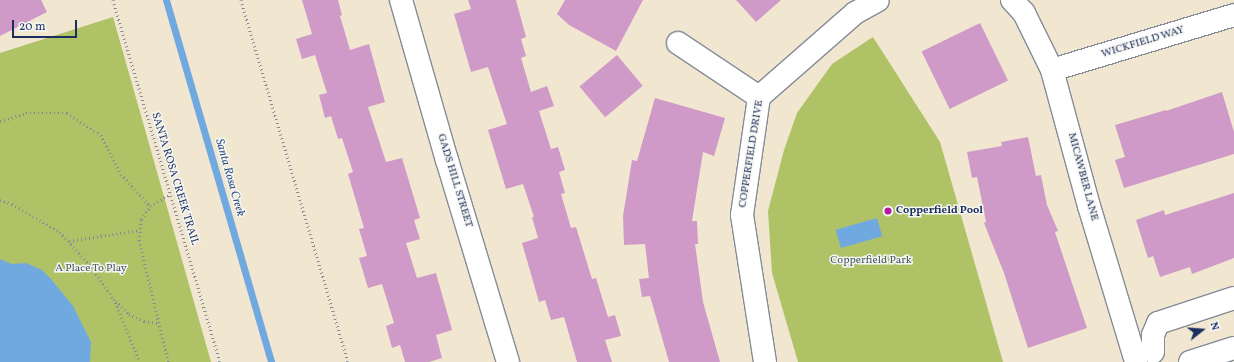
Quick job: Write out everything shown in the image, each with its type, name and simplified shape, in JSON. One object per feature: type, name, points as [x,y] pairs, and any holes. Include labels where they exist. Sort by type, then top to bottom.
[{"type":"street","name":"GADS HILL STREET","points":[[401,0],[508,362]]},
{"type":"street","name":"COPPERFIELD DRIVE","points":[[765,362],[742,215],[759,97],[855,13],[878,0]]},
{"type":"street","name":"MICAWBER LANE","points":[[1012,0],[1024,13],[1052,70],[1089,206],[1147,358]]},
{"type":"street","name":"WICKFIELD WAY","points":[[1052,70],[1234,15]]},
{"type":"street","points":[[678,43],[759,97]]},
{"type":"street","points":[[1147,358],[1158,323],[1234,298]]},
{"type":"street","points":[[1190,362],[1234,348]]},
{"type":"path","name":"SANTA ROSA CREEK TRAIL","points":[[113,0],[220,362]]},
{"type":"path","points":[[241,0],[348,362]]},
{"type":"path","points":[[0,121],[26,114],[67,112],[101,135],[121,174],[150,206]]},
{"type":"path","points":[[168,362],[139,241],[141,219],[150,206],[171,194]]},
{"type":"path","points":[[0,200],[12,204],[60,232],[89,264],[114,299],[129,314],[144,321],[158,324]]},
{"type":"path","points":[[69,242],[140,230]]},
{"type":"path","points":[[114,299],[140,362]]},
{"type":"green space","name":"A Place To Play","points":[[113,17],[211,362],[0,362],[0,53]]},
{"type":"green space","name":"Copperfield Park","points":[[873,37],[940,142],[1003,362],[798,362],[772,273],[768,211],[784,150],[797,113],[832,64]]},
{"type":"water","points":[[877,218],[882,236],[841,248],[836,230]]},
{"type":"water","points":[[0,259],[12,264],[26,263],[42,270],[51,279],[73,306],[91,342],[90,362],[0,362]]},
{"type":"building","points":[[0,0],[41,0],[47,12],[0,36]]},
{"type":"building","points":[[302,0],[338,0],[342,15],[340,16],[350,50],[369,44],[385,102],[368,107],[386,162],[402,158],[420,218],[414,220],[420,239],[406,243],[417,278],[436,273],[452,330],[436,335],[442,358],[429,362],[405,362],[400,345],[392,348],[386,326],[394,323],[382,284],[368,288],[359,258],[367,256],[359,229],[364,228],[348,174],[353,172],[342,138],[338,139],[331,116],[325,118],[319,95],[327,93],[315,55],[302,59],[296,39],[312,34]]},
{"type":"building","points":[[468,0],[516,0],[526,37],[521,39],[526,56],[521,58],[531,92],[547,86],[554,106],[539,111],[551,149],[558,147],[565,170],[559,172],[565,193],[561,194],[571,228],[576,227],[592,279],[596,278],[608,317],[615,315],[621,336],[605,340],[612,362],[577,362],[564,317],[551,320],[545,300],[539,302],[522,243],[538,238],[532,217],[534,217],[523,184],[506,189],[488,130],[507,124],[488,67],[471,72],[454,14],[471,9]]},
{"type":"building","points":[[565,0],[643,0],[616,51],[569,25],[557,14]]},
{"type":"building","points":[[736,0],[781,0],[756,22]]},
{"type":"building","points":[[980,23],[1008,81],[950,109],[922,51]]},
{"type":"building","points":[[617,55],[643,86],[605,117],[579,86]]},
{"type":"building","points":[[1222,92],[1234,132],[1234,154],[1124,188],[1115,160],[1125,157],[1115,125],[1166,111]]},
{"type":"building","points":[[655,98],[725,118],[714,156],[703,152],[692,221],[697,221],[698,244],[695,244],[703,302],[720,362],[669,362],[650,296],[642,297],[639,279],[649,278],[645,244],[624,245],[623,216],[632,160],[637,161]]},
{"type":"building","points":[[1028,137],[1036,176],[1041,175],[1047,205],[1058,231],[1055,232],[1087,328],[1028,348],[1004,273],[984,223],[986,222],[977,177],[972,178],[967,152],[1002,146],[1001,142]]},
{"type":"building","points":[[1234,193],[1234,258],[1192,274],[1190,267],[1160,277],[1153,256],[1148,258],[1136,220],[1164,210],[1165,215]]},
{"type":"waterway","name":"Santa Rosa Creek","points":[[166,0],[271,362]]},
{"type":"place","name":"Copperfield Pool","points":[[888,211]]}]
